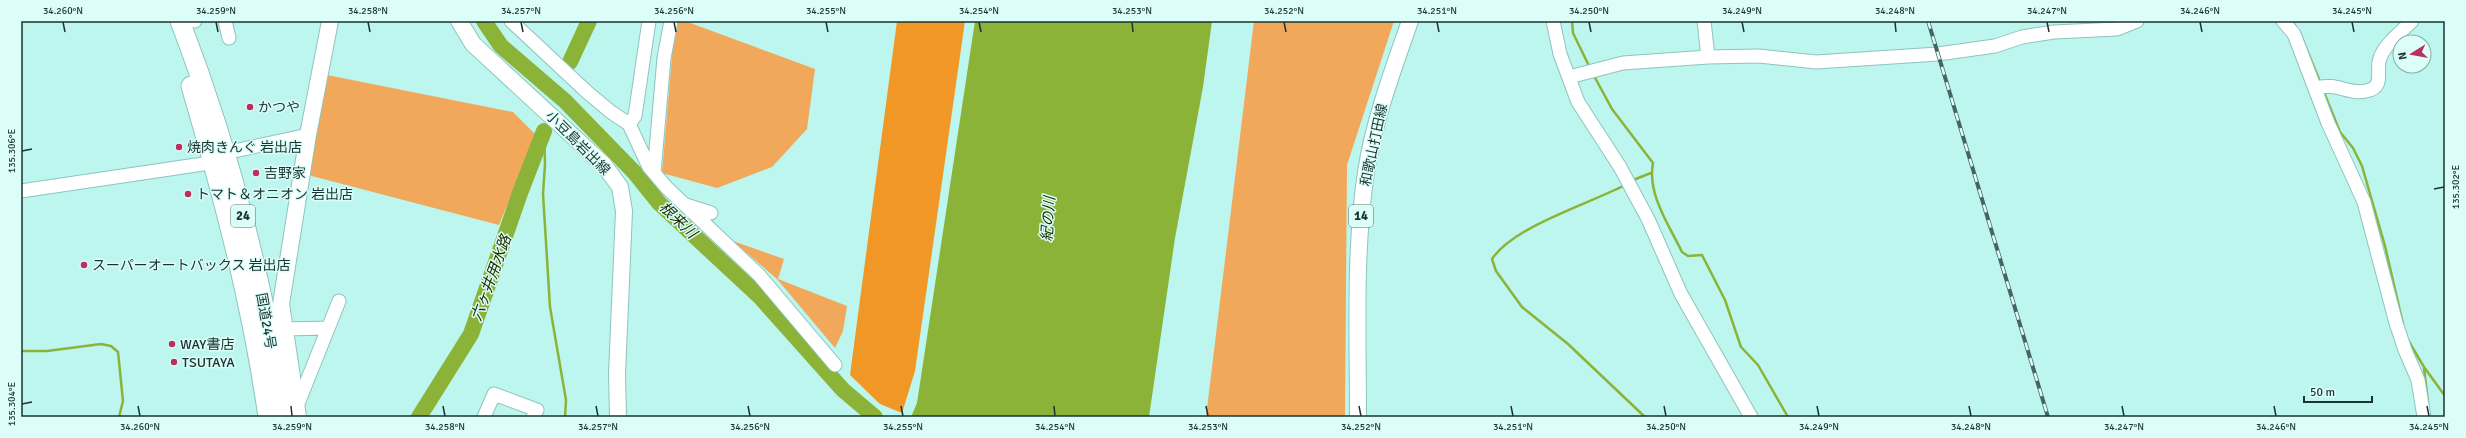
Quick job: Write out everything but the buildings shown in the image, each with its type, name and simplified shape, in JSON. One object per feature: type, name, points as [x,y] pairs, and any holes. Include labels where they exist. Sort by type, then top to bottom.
[{"type":"highway","name":"国道24号","points":[[167,21],[220,158],[262,296],[293,413]]},
{"type":"highway","name":"国道24号","points":[[180,21],[201,77],[220,158],[248,299],[268,417]]},
{"type":"main road","points":[[293,413],[281,304],[308,135],[330,21]]},
{"type":"main road","name":"小豆島岩出線","points":[[459,21],[474,44],[604,165],[620,187],[624,211],[617,374],[618,417]]},
{"type":"main road","name":"和歌山打田線","points":[[1358,417],[1358,275],[1361,218],[1366,171],[1385,95],[1410,21]]},
{"type":"street","points":[[225,21],[229,38]]},
{"type":"street","points":[[511,21],[587,92],[611,112],[629,124],[654,173],[759,275],[835,365]]},
{"type":"street","points":[[629,124],[635,116],[649,21]]},
{"type":"street","points":[[654,173],[664,58],[671,21]]},
{"type":"street","points":[[1553,21],[1560,54],[1574,76],[1578,102],[1620,167],[1648,219],[1681,294],[1751,417]]},
{"type":"street","points":[[1704,21],[1708,57]]},
{"type":"street","points":[[1574,76],[1623,63],[1708,57],[1759,56],[1816,62],[1922,56],[1995,46],[2022,37],[2054,32],[2117,29],[2137,21]]},
{"type":"street","points":[[2283,21],[2294,34],[2328,123],[2364,202],[2396,323],[2405,350],[2418,380],[2424,417]]},
{"type":"street","points":[[2315,88],[2326,85],[2365,91],[2374,88],[2379,82],[2379,59],[2389,44],[2412,21]]},
{"type":"street","points":[[21,191],[126,177],[220,158],[308,135]]},
{"type":"street","points":[[686,205],[711,213]]},
{"type":"street","points":[[293,413],[339,301]]},
{"type":"street","points":[[284,329],[328,328]]},
{"type":"street","points":[[484,417],[494,394],[537,410],[533,417]]},
{"type":"shaded area","points":[[675,21],[685,21],[815,69],[807,129],[772,167],[717,188],[662,173]]},
{"type":"shaded area","points":[[897,21],[965,21],[915,371],[902,413],[880,404],[850,375]]},
{"type":"shaded area","points":[[1254,21],[1394,21],[1347,165],[1345,417],[1206,417]]},
{"type":"shaded area","points":[[327,75],[513,112],[536,135],[499,225],[308,175]]},
{"type":"shaded area","points":[[733,241],[784,259],[778,279],[847,306],[843,331],[835,348],[777,279]]},
{"type":"water","name":"紀の川","points":[[975,21],[1212,21],[1203,87],[1175,238],[1149,417],[911,417],[917,403]]},
{"type":"waterway","name":"根来川","points":[[484,21],[501,46],[565,101],[635,173],[659,203],[760,297],[843,390],[875,417]]},
{"type":"waterway","name":"六ヶ井用水路","points":[[570,62],[589,21]]},
{"type":"waterway","points":[[1572,21],[1573,33],[1590,68]]},
{"type":"waterway","points":[[2292,21],[2296,27]]},
{"type":"waterway","points":[[2300,33],[2321,84]]},
{"type":"waterway","points":[[1593,74],[1612,109],[1653,163],[1652,175],[1656,198],[1682,252],[1688,256],[1702,255],[1725,300],[1741,347],[1758,365],[1788,417]]},
{"type":"waterway","points":[[2323,90],[2340,132],[2353,148],[2362,166],[2385,246],[2403,324]]},
{"type":"waterway","points":[[544,131],[545,164],[543,194],[550,307],[566,400],[565,417]]},
{"type":"waterway","name":"六ヶ井用水路","points":[[419,417],[471,334],[520,193],[544,131]]},
{"type":"waterway","points":[[1633,180],[1651,173]]},
{"type":"waterway","points":[[1625,185],[1534,226],[1517,236],[1503,247],[1492,259],[1496,271],[1522,307],[1568,344],[1645,417]]},
{"type":"waterway","points":[[2408,340],[2424,367],[2445,396]]},
{"type":"waterway","points":[[21,351],[47,351],[101,344],[111,346],[118,352],[123,401],[119,417]]},
{"type":"waterway","points":[[2424,368],[2428,403]]},
{"type":"railway","points":[[1928,21],[2048,417]]},
{"type":"place","name":"かつや","points":[[250,107]]},
{"type":"place","name":"焼肉きんぐ 岩出店","points":[[179,147]]},
{"type":"place","name":"吉野家","points":[[256,173]]},
{"type":"place","name":"トマト＆オニオン 岩出店","points":[[188,194]]},
{"type":"place","name":"スーパーオートバックス 岩出店","points":[[84,265]]},
{"type":"place","name":"WAY書店","points":[[172,344]]},
{"type":"place","name":"TSUTAYA","points":[[174,362]]}]
